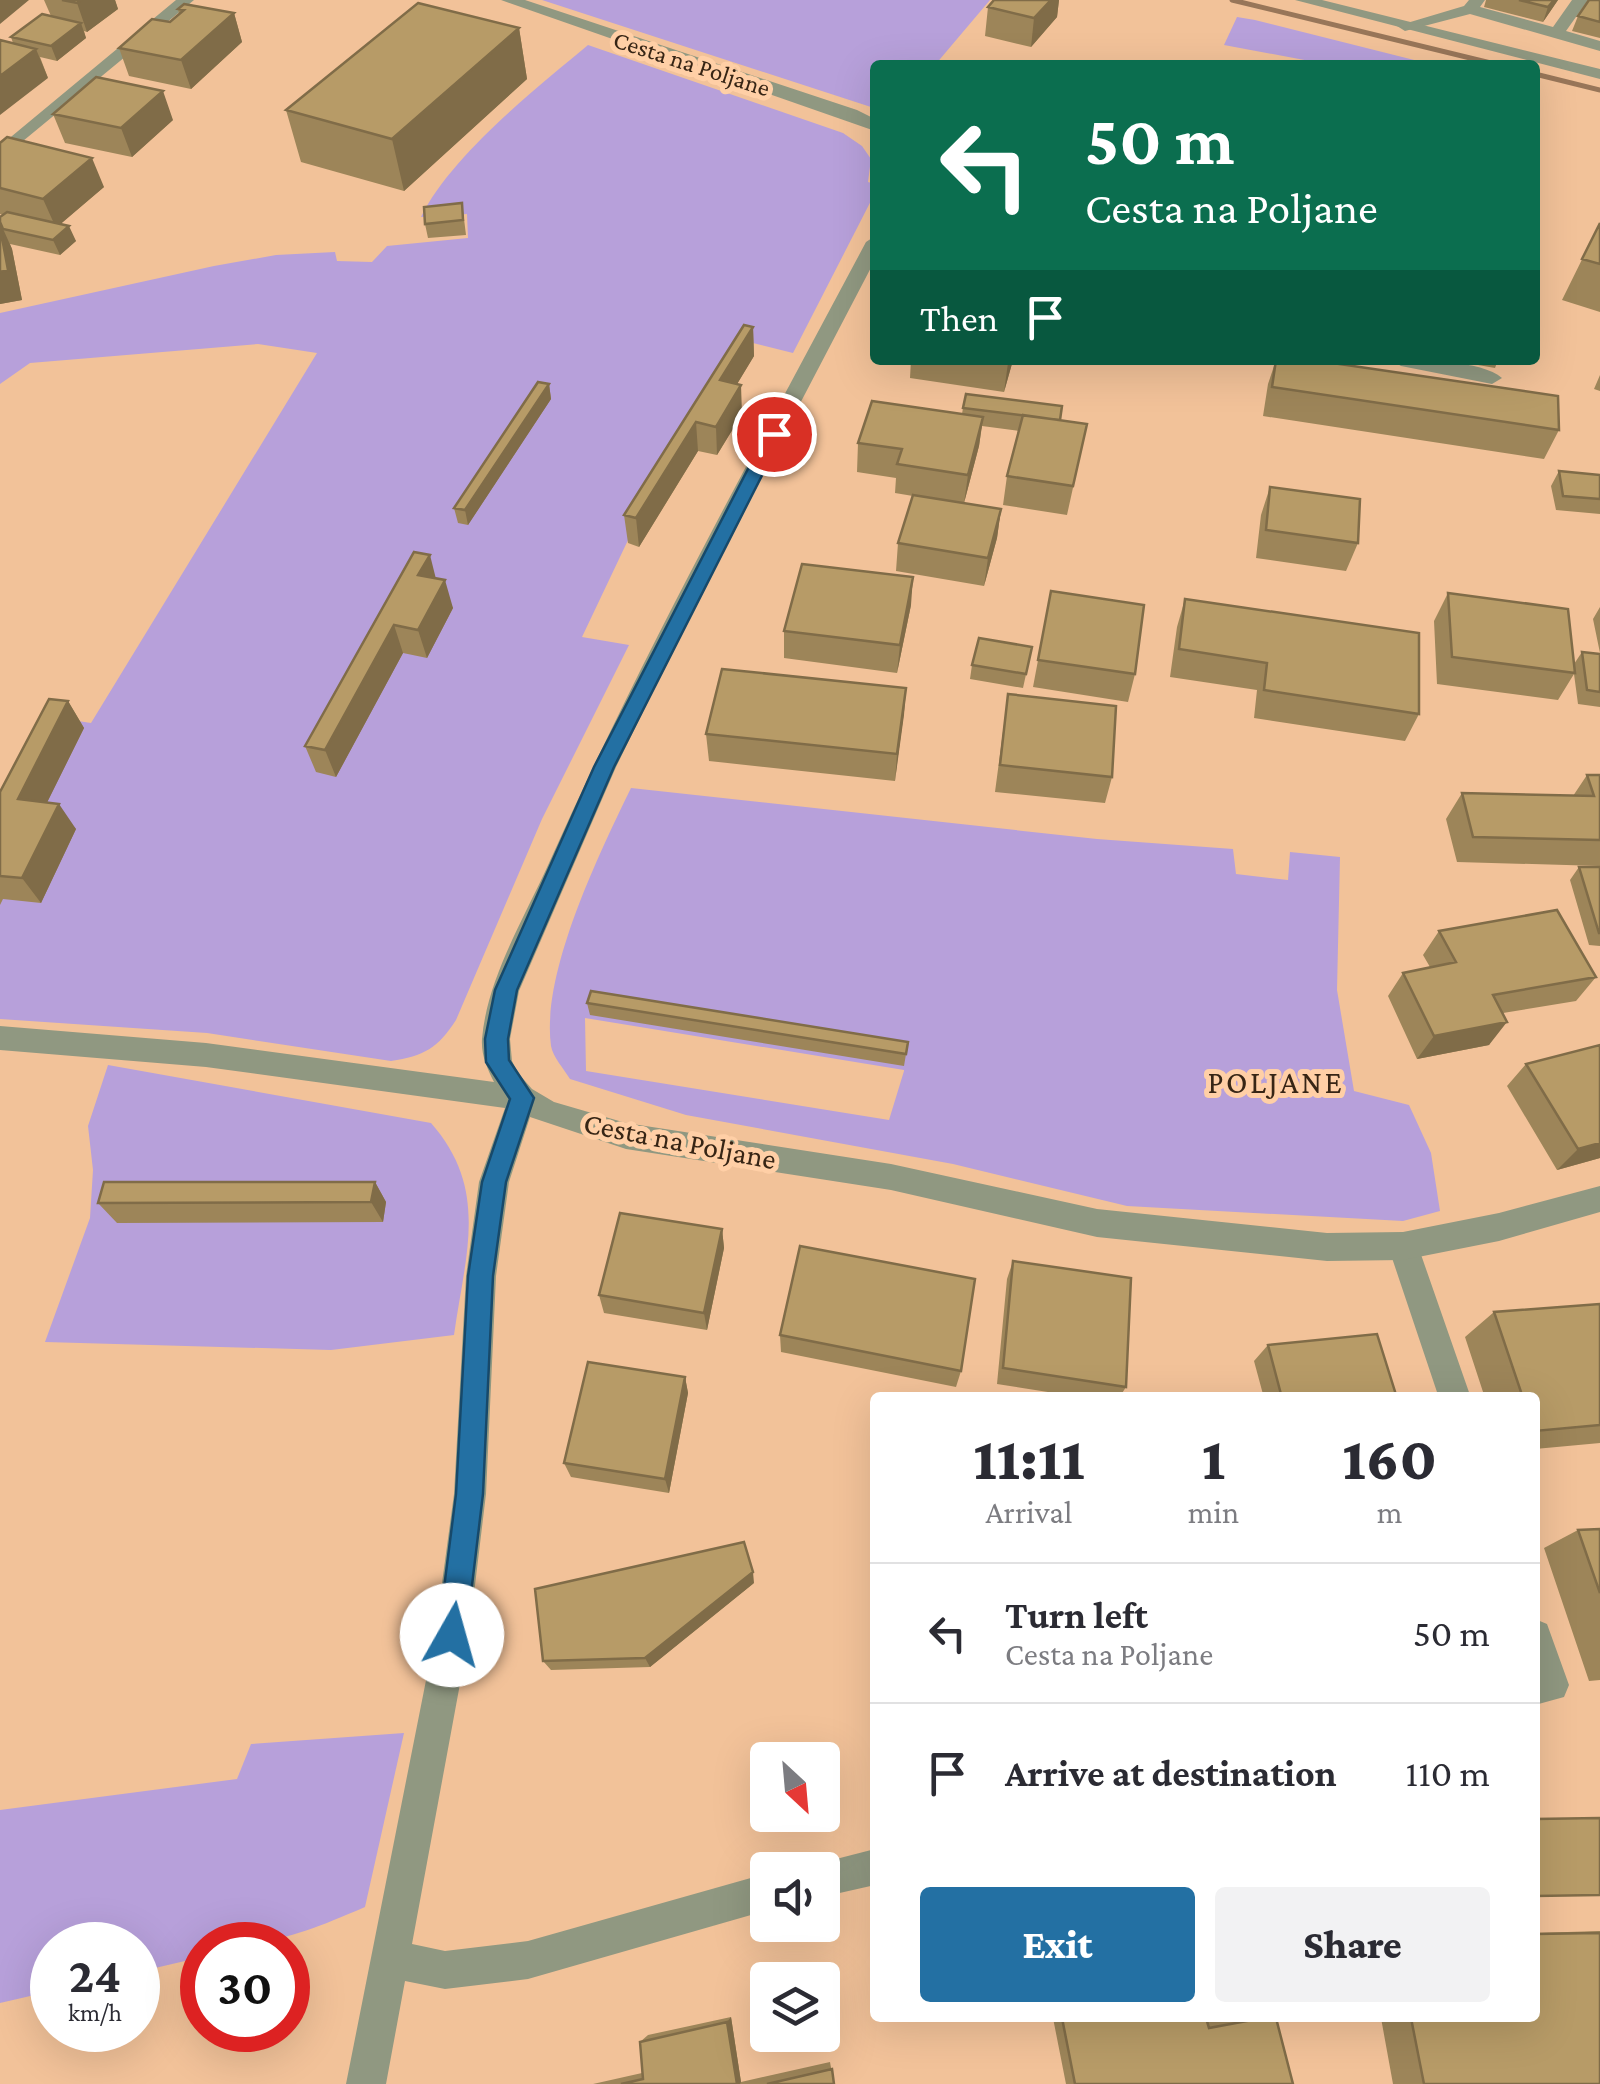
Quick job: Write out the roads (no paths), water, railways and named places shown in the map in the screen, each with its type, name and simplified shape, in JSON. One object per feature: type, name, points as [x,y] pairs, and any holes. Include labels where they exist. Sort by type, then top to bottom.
[{"type":"street","points":[[0,155],[186,0]]},
{"type":"street","name":"Cesta na Poljane","points":[[509,0],[870,124]]},
{"type":"street","points":[[1304,0],[1600,74]]},
{"type":"street","points":[[1556,34],[1580,0]]},
{"type":"street","points":[[1405,26],[1473,5],[1515,22],[1600,46]]},
{"type":"street","points":[[1495,48],[1515,22]]},
{"type":"street","points":[[366,2084],[452,1635],[470,1494],[481,1276],[494,1182],[522,1098],[498,1062],[496,1039],[506,990],[604,767],[688,597],[868,271]]},
{"type":"street","points":[[1426,365],[1492,378]]},
{"type":"street","name":"Cesta na Poljane","points":[[0,1038],[206,1055],[522,1098],[561,1117],[626,1136],[891,1177],[1097,1223],[1327,1246],[1404,1246],[1500,1228],[1600,1199]]},
{"type":"street","points":[[1404,1246],[1452,1392]]},
{"type":"street","points":[[1540,1650],[1552,1685],[1540,1687]]},
{"type":"street","points":[[840,1875],[870,1868]]},
{"type":"street","points":[[390,1958],[444,1970],[528,1960],[750,1896]]},
{"type":"railway","points":[[1232,0],[1478,60]]},
{"type":"railway","points":[[1540,75],[1600,90]]},
{"type":"district","name":"POLJANE","points":[[1276,1082]]}]
